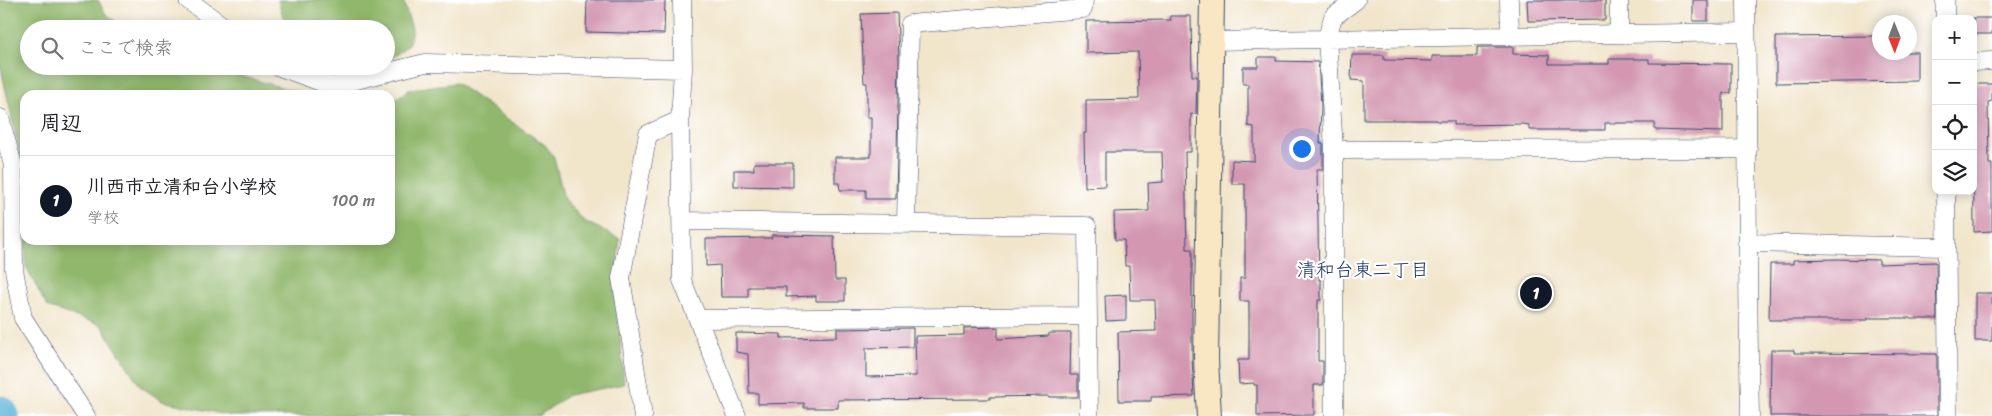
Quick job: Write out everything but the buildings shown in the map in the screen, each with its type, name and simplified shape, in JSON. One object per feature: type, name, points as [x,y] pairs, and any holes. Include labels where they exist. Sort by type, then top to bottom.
[{"type":"street","points":[[188,0],[214,20]]},
{"type":"street","points":[[682,0],[680,120],[682,280],[737,416]]},
{"type":"street","points":[[906,224],[910,24],[1083,9],[1084,0]]},
{"type":"street","points":[[1209,416],[1206,359],[1212,0]]},
{"type":"street","points":[[1334,416],[1334,150],[1327,38],[1333,17],[1356,0]]},
{"type":"street","points":[[1509,0],[1510,35]]},
{"type":"street","points":[[1619,0],[1619,34]]},
{"type":"street","points":[[1746,0],[1748,149],[1746,243],[1750,416]]},
{"type":"street","points":[[1945,0],[1945,15]]},
{"type":"street","points":[[1211,40],[1746,32]]},
{"type":"street","points":[[1977,62],[1992,61]]},
{"type":"street","points":[[395,70],[425,63],[682,69]]},
{"type":"street","points":[[302,75],[332,86],[376,75]]},
{"type":"street","points":[[0,118],[13,165],[14,270],[23,318],[86,416]]},
{"type":"street","points":[[643,416],[621,278],[648,134],[680,120]]},
{"type":"street","points":[[1334,150],[1748,149]]},
{"type":"street","points":[[1946,195],[1948,416]]},
{"type":"street","points":[[682,221],[1087,226],[1089,416]]},
{"type":"street","points":[[1746,243],[1946,247]]},
{"type":"street","points":[[698,319],[1088,316]]},
{"type":"green space","points":[[0,0],[98,0],[105,13],[114,20],[20,20],[20,75],[238,75],[290,90],[20,90],[20,154],[0,64]]},
{"type":"green space","points":[[278,0],[403,0],[412,29],[409,44],[395,55],[395,20],[284,20]]},
{"type":"green space","points":[[456,83],[545,145],[554,157],[564,199],[584,221],[620,239],[615,281],[624,384],[568,395],[539,416],[232,416],[162,401],[140,386],[101,325],[47,307],[26,266],[26,245],[395,245],[395,99],[411,89]]},
{"type":"place","name":"川西市立清和台小学校","points":[[1536,293]]},
{"type":"district","name":"清和台東二丁目","points":[[1363,269]]}]
